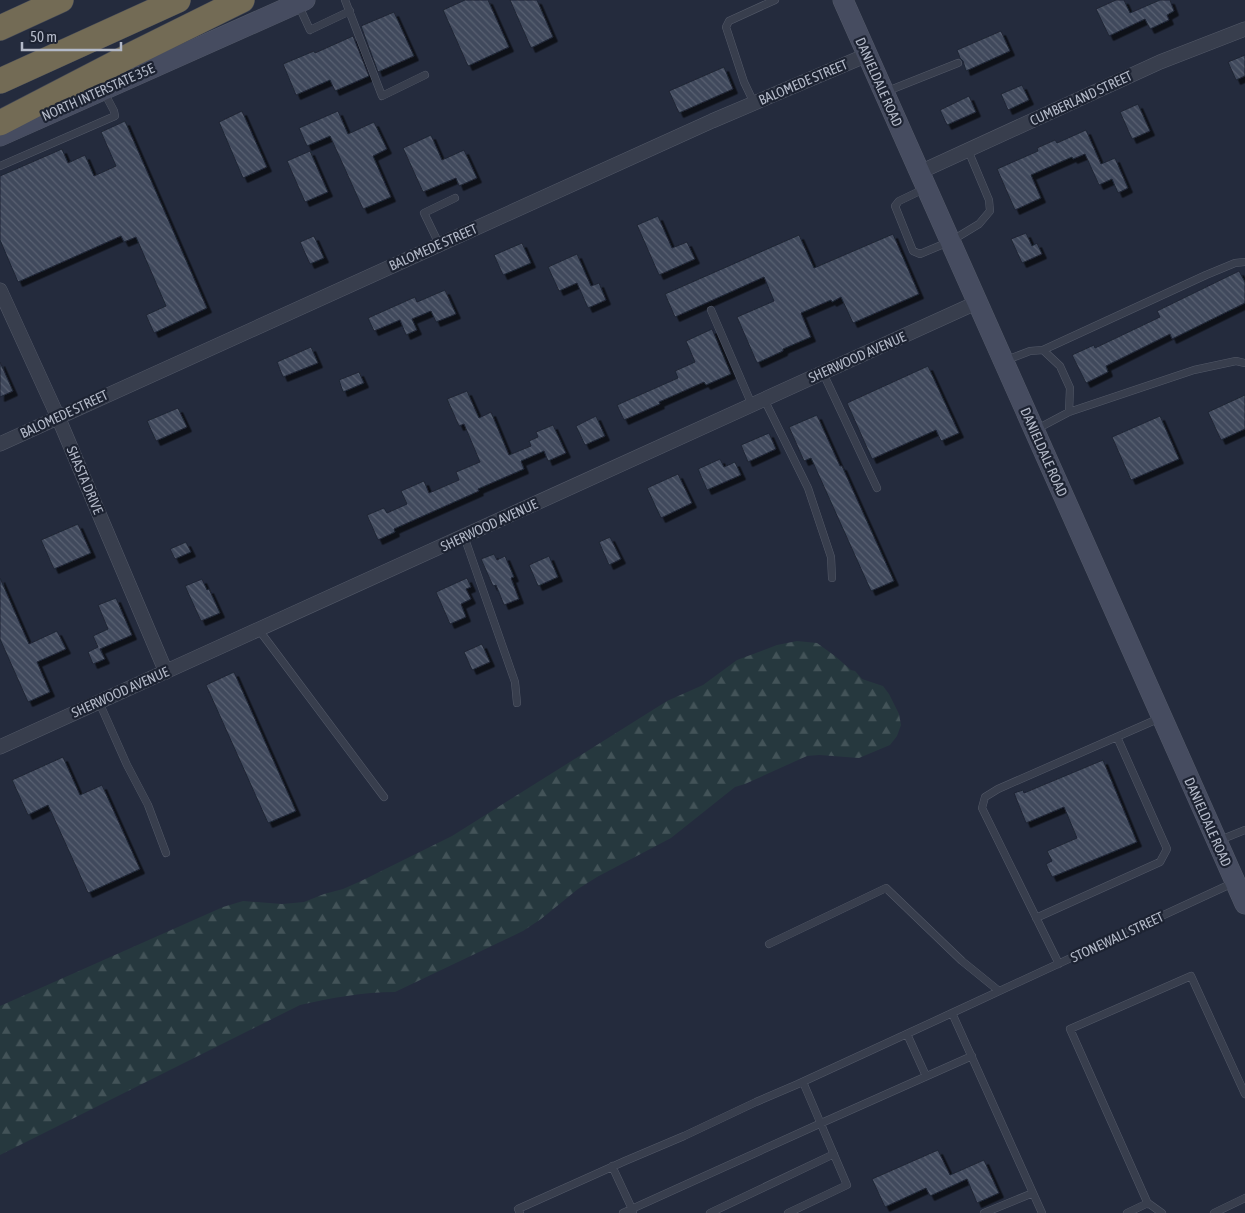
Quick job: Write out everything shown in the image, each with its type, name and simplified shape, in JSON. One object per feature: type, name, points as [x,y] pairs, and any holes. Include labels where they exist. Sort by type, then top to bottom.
[{"type":"highway","points":[[0,28],[61,0]]},
{"type":"highway","points":[[0,81],[178,0]]},
{"type":"highway","points":[[0,123],[242,0]]},
{"type":"street","name":"DANIELDALE ROAD","points":[[843,0],[1245,904]]},
{"type":"street","name":"NORTH INTERSTATE 35E","points":[[0,136],[301,2]]},
{"type":"street","name":"CUMBERLAND STREET","points":[[923,180],[968,150],[1160,62],[1245,29]]},
{"type":"street","name":"BALOMEDE STREET","points":[[0,444],[439,244],[754,103],[867,55]]},
{"type":"street","name":"SHASTA DRIVE","points":[[0,290],[58,417],[166,672]]},
{"type":"street","name":"SHERWOOD AVENUE","points":[[0,747],[978,302]]},
{"type":"lane","points":[[345,0],[382,96],[425,75]]},
{"type":"lane","points":[[754,103],[744,82],[726,27],[729,21],[775,0]]},
{"type":"lane","points":[[301,2],[310,30],[350,11]]},
{"type":"lane","points":[[884,93],[958,63]]},
{"type":"lane","points":[[0,166],[115,116],[103,90]]},
{"type":"lane","points":[[923,180],[895,206],[913,251],[920,254],[950,241],[979,224],[990,211],[989,200],[968,150]]},
{"type":"lane","points":[[439,244],[424,213],[455,198]]},
{"type":"lane","points":[[1004,362],[1030,351],[1044,350],[1235,262],[1245,262]]},
{"type":"lane","points":[[711,310],[758,402],[808,488],[831,557],[832,578]]},
{"type":"lane","points":[[1044,350],[1060,366],[1070,388],[1069,412]]},
{"type":"lane","points":[[1034,430],[1069,412],[1194,370],[1236,361],[1245,363]]},
{"type":"lane","points":[[823,373],[877,488]]},
{"type":"lane","points":[[464,536],[515,682],[517,703]]},
{"type":"lane","points":[[259,630],[384,797]]},
{"type":"lane","points":[[99,702],[127,765],[148,805],[166,853]]},
{"type":"lane","points":[[1059,964],[982,808],[986,797],[998,789],[1162,717]]},
{"type":"lane","points":[[1036,918],[1160,862],[1167,849],[1117,737]]},
{"type":"lane","points":[[1217,842],[1245,830]]},
{"type":"lane","name":"STONEWALL STREET","points":[[520,1213],[518,1209],[803,1082],[1235,882]]},
{"type":"lane","points":[[769,944],[886,888],[962,960],[999,991]]},
{"type":"lane","points":[[1162,1213],[1148,1204],[1070,1029],[1191,976],[1245,1094]]},
{"type":"lane","points":[[952,1013],[1042,1213]]},
{"type":"lane","points":[[908,1034],[926,1076]]},
{"type":"lane","points":[[623,1213],[633,1211],[821,1123],[972,1056]]},
{"type":"lane","points":[[788,1213],[847,1185],[803,1082]]},
{"type":"lane","points":[[710,1213],[834,1154]]},
{"type":"lane","points":[[612,1166],[633,1211]]},
{"type":"lane","points":[[984,1213],[1032,1193]]},
{"type":"lane","points":[[1214,1213],[1245,1198]]},
{"type":"lane","points":[[1127,1213],[1148,1204]]},
{"type":"green space","points":[[797,641],[817,643],[851,670],[855,671],[862,679],[883,686],[899,714],[901,725],[897,736],[890,745],[859,758],[807,756],[735,787],[671,838],[597,877],[578,889],[523,931],[395,992],[347,996],[300,1005],[0,1155],[0,1006],[223,907],[243,901],[282,904],[304,902],[361,881],[452,836],[667,701],[703,685],[737,660],[777,645]]},
{"type":"building","points":[[465,0],[488,0],[509,47],[468,66],[443,10]]},
{"type":"building","points":[[510,0],[537,0],[553,37],[531,48]]},
{"type":"building","points":[[1116,0],[1124,0],[1130,13],[1160,0],[1170,0],[1174,11],[1167,15],[1169,20],[1150,29],[1145,19],[1109,36],[1096,9]]},
{"type":"building","points":[[394,12],[414,56],[378,72],[361,26]]},
{"type":"building","points":[[1001,31],[1010,51],[966,71],[957,50]]},
{"type":"building","points":[[353,36],[369,76],[335,91],[330,80],[296,95],[283,64],[314,51],[315,53]]},
{"type":"building","points":[[1245,55],[1245,76],[1236,80],[1228,62]]},
{"type":"building","points":[[724,67],[733,89],[679,113],[669,91]]},
{"type":"building","points":[[1022,85],[1029,100],[1008,110],[1001,94]]},
{"type":"building","points":[[969,96],[976,112],[947,125],[940,110]]},
{"type":"building","points":[[1138,104],[1150,131],[1132,139],[1120,112]]},
{"type":"building","points":[[242,111],[267,167],[243,178],[219,122]]},
{"type":"building","points":[[338,111],[348,134],[374,122],[387,149],[373,156],[391,197],[363,209],[330,136],[307,146],[299,128]]},
{"type":"building","points":[[125,121],[207,308],[154,333],[146,315],[166,306],[136,237],[124,242],[121,236],[18,282],[0,240],[0,176],[62,149],[68,163],[85,155],[94,176],[116,166],[101,132]]},
{"type":"building","points":[[1086,130],[1101,164],[1115,158],[1128,188],[1118,193],[1112,179],[1099,185],[1085,154],[1073,159],[1072,157],[1031,175],[1041,198],[1015,210],[997,169],[1038,151],[1037,148],[1055,140],[1057,143]]},
{"type":"building","points":[[431,135],[442,160],[464,150],[477,178],[459,186],[456,178],[423,192],[403,148]]},
{"type":"building","points":[[310,151],[328,192],[305,202],[287,161]]},
{"type":"building","points":[[658,216],[672,248],[687,242],[695,259],[659,275],[637,225]]},
{"type":"building","points":[[1026,233],[1032,246],[1037,243],[1042,254],[1022,263],[1011,239]]},
{"type":"building","points":[[893,234],[919,294],[853,323],[841,297],[832,302],[831,300],[801,313],[811,337],[757,363],[737,317],[774,301],[764,277],[675,317],[665,294],[799,235],[814,268]]},
{"type":"building","points":[[314,236],[324,258],[310,264],[300,242]]},
{"type":"building","points":[[522,243],[531,263],[503,275],[494,255]]},
{"type":"building","points":[[577,254],[591,286],[599,283],[606,300],[588,308],[577,283],[559,291],[548,267]]},
{"type":"building","points":[[1239,271],[1245,282],[1245,303],[1172,339],[1170,334],[1106,366],[1108,372],[1086,383],[1072,355],[1094,345],[1095,348],[1160,317],[1157,311]]},
{"type":"building","points":[[445,290],[456,314],[436,322],[431,311],[412,319],[417,330],[406,335],[400,320],[374,331],[368,318],[415,297],[417,302]]},
{"type":"building","points":[[712,329],[731,374],[706,385],[704,382],[624,420],[617,405],[678,378],[675,371],[695,362],[686,341]]},
{"type":"building","points":[[311,347],[318,363],[283,377],[277,362]]},
{"type":"building","points":[[0,362],[13,391],[0,397]]},
{"type":"building","points":[[928,366],[959,433],[941,441],[936,430],[872,459],[847,403]]},
{"type":"building","points":[[359,372],[364,383],[343,392],[339,380]]},
{"type":"building","points":[[467,391],[479,418],[491,412],[509,455],[531,446],[529,441],[538,437],[536,432],[553,425],[566,453],[548,461],[544,451],[521,461],[524,469],[394,529],[395,532],[378,540],[367,515],[384,508],[387,513],[407,504],[401,491],[424,481],[429,493],[459,480],[456,472],[480,462],[464,424],[459,426],[447,399]]},
{"type":"building","points":[[1245,395],[1245,429],[1221,440],[1208,412]]},
{"type":"building","points":[[178,408],[187,427],[156,441],[147,421]]},
{"type":"building","points":[[817,415],[894,581],[871,591],[811,458],[804,461],[789,427]]},
{"type":"building","points":[[596,416],[605,436],[585,445],[576,426]]},
{"type":"building","points":[[1160,416],[1179,459],[1131,480],[1112,437]]},
{"type":"building","points":[[769,433],[776,449],[748,462],[741,445]]},
{"type":"building","points":[[720,459],[724,467],[735,462],[741,475],[707,490],[698,469]]},
{"type":"building","points":[[678,474],[692,503],[661,518],[647,488]]},
{"type":"building","points":[[78,524],[91,553],[54,569],[41,540]]},
{"type":"building","points":[[610,537],[621,559],[609,565],[599,542]]},
{"type":"building","points":[[186,542],[191,552],[175,559],[170,549]]},
{"type":"building","points":[[494,554],[497,560],[505,556],[514,577],[511,578],[519,599],[504,605],[496,585],[493,586],[481,559]]},
{"type":"building","points":[[549,556],[558,577],[538,586],[529,565]]},
{"type":"building","points":[[0,578],[29,644],[57,631],[66,649],[37,662],[50,692],[28,702],[0,639]]},
{"type":"building","points":[[467,578],[471,587],[466,589],[471,599],[461,604],[466,617],[450,624],[436,592]]},
{"type":"building","points":[[202,579],[207,590],[209,589],[220,613],[201,621],[185,586]]},
{"type":"building","points":[[116,598],[132,635],[100,649],[105,659],[93,664],[88,652],[98,647],[93,636],[108,629],[98,605]]},
{"type":"building","points":[[482,644],[490,662],[472,670],[464,652]]},
{"type":"building","points":[[234,672],[296,811],[268,823],[206,685]]},
{"type":"building","points":[[63,757],[80,795],[102,785],[140,869],[88,893],[48,805],[28,815],[12,780]]},
{"type":"building","points":[[1103,760],[1137,842],[1052,877],[1046,864],[1052,861],[1047,851],[1077,838],[1064,807],[1026,823],[1014,793],[1023,790],[1024,793]]},
{"type":"building","points":[[938,1150],[950,1175],[984,1160],[999,1193],[977,1203],[967,1179],[930,1196],[926,1188],[885,1207],[872,1179]]}]
